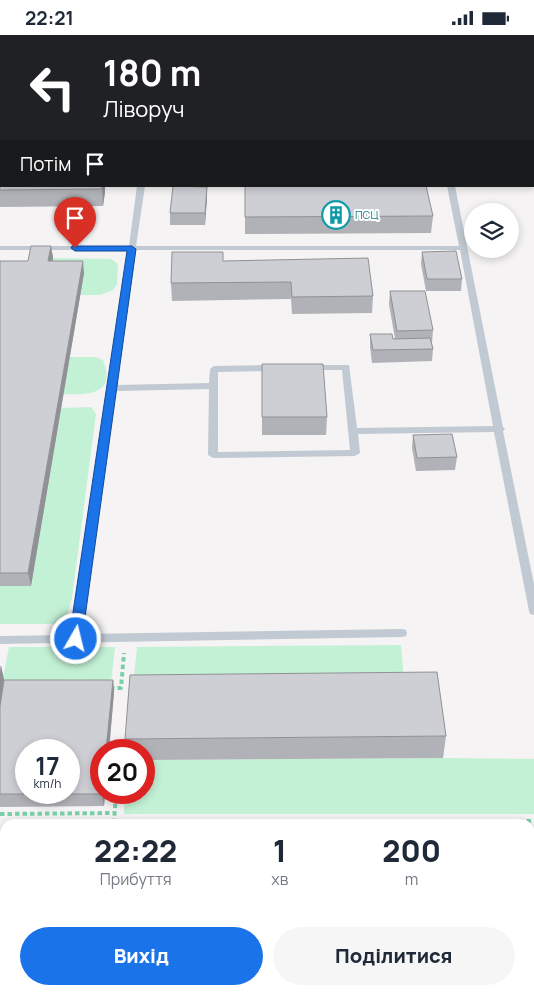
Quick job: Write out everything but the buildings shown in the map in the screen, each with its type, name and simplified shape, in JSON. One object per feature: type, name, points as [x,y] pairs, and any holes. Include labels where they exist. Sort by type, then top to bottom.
[{"type":"lane","points":[[76,639],[141,187]]},
{"type":"lane","points":[[0,248],[464,248],[451,187]]},
{"type":"lane","points":[[466,258],[534,611]]},
{"type":"lane","points":[[280,368],[214,369],[213,455],[355,453],[346,367],[299,368]]},
{"type":"lane","points":[[112,388],[213,386]]},
{"type":"lane","points":[[353,431],[500,429]]},
{"type":"lane","points":[[0,640],[402,633]]},
{"type":"path","points":[[102,688],[121,688],[126,638]]},
{"type":"path","points":[[114,819],[115,804]]},
{"type":"path","points":[[0,814],[114,813]]},
{"type":"green space","points":[[53,258],[111,259],[118,264],[117,284],[113,290],[100,295],[80,295],[50,273]]},
{"type":"green space","points":[[70,357],[95,357],[103,360],[106,380],[98,391],[82,394],[63,394]]},
{"type":"green space","points":[[91,407],[96,414],[72,598],[67,616],[55,624],[0,624],[0,586],[61,408]]},
{"type":"green space","points":[[401,645],[405,694],[132,696],[137,647]]},
{"type":"green space","points":[[9,647],[115,647],[111,683],[2,683]]},
{"type":"green space","points":[[534,759],[534,814],[124,814],[124,804],[155,804],[155,760]]},
{"type":"place","name":"ПСЦ","points":[[336,215]]},
{"type":"route","points":[[75,248],[132,249],[76,639]]}]
